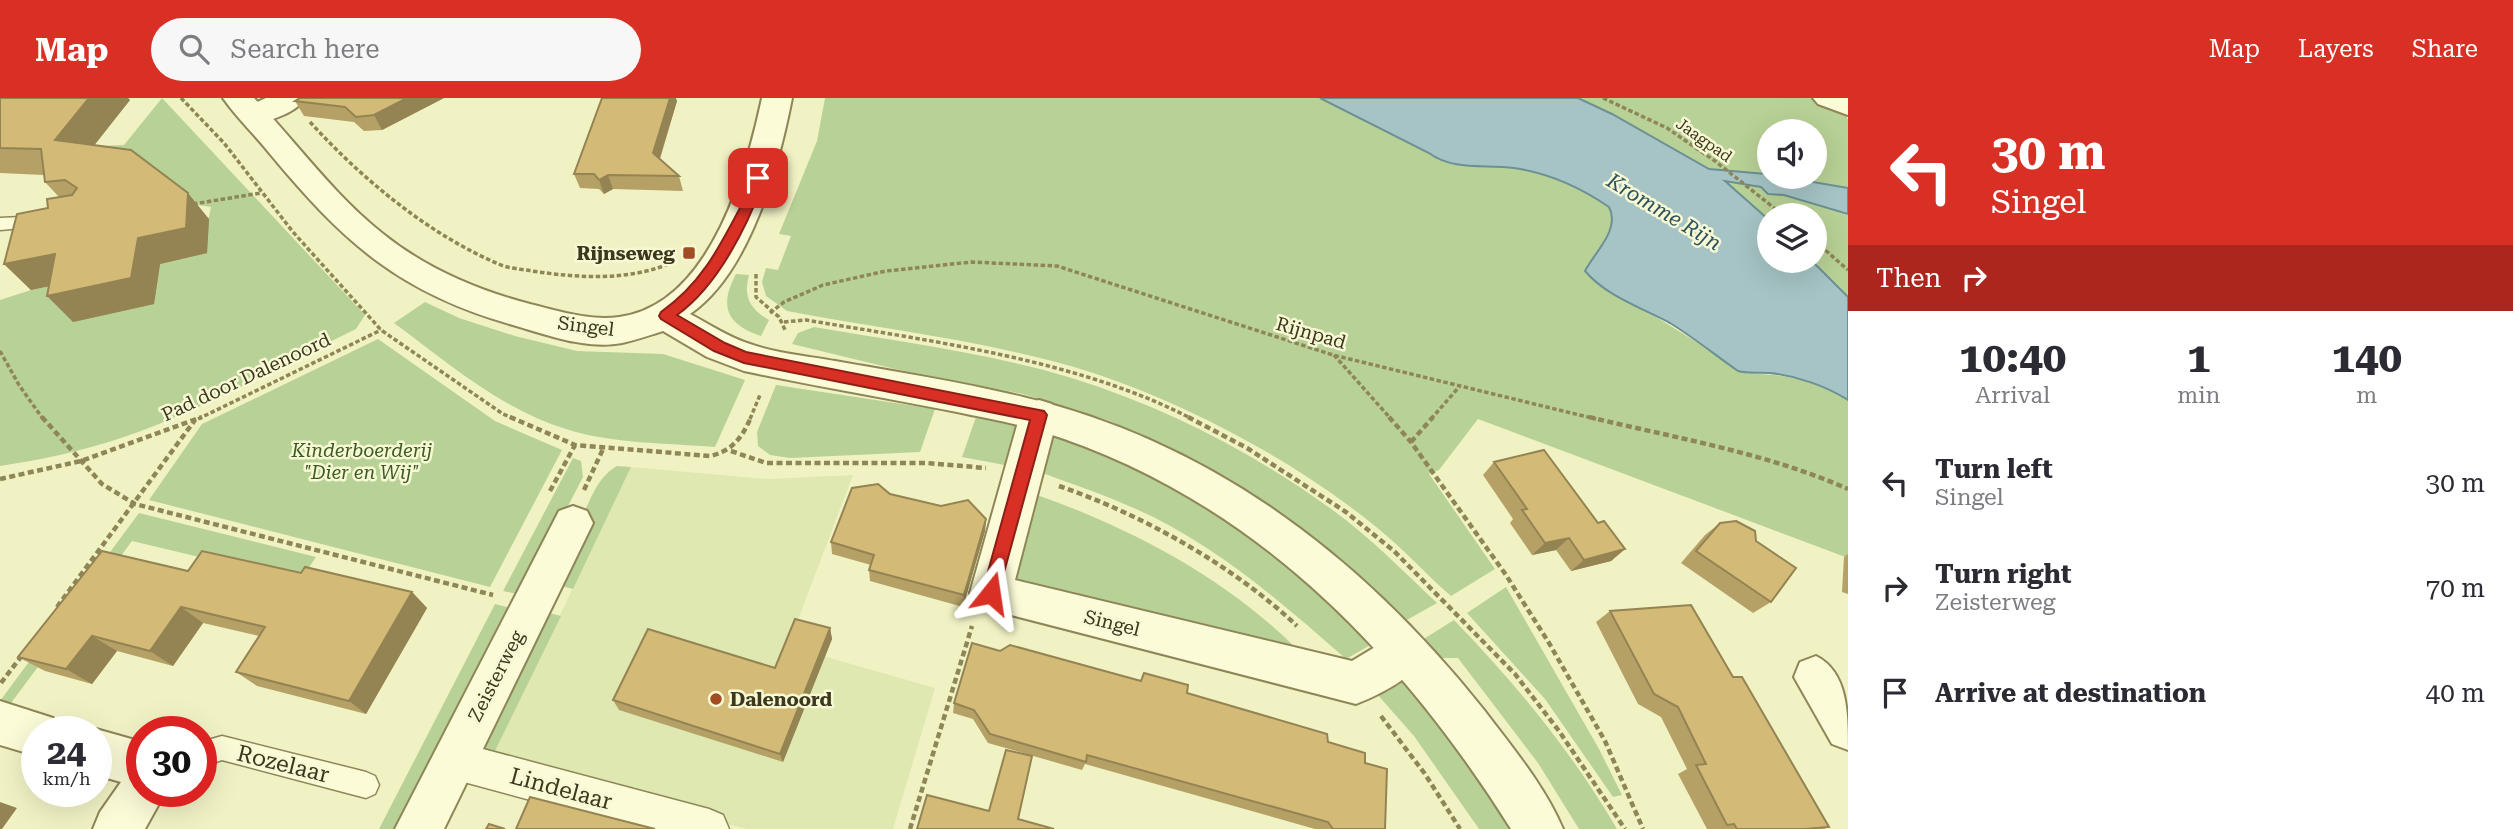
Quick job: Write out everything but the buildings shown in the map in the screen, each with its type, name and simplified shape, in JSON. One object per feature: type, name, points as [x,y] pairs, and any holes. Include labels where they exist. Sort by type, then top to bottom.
[{"type":"street","points":[[246,107],[291,98]]},
{"type":"street","points":[[776,98],[750,202],[714,266],[690,299],[666,316],[719,347],[744,357],[1039,415],[1112,441],[1180,472],[1234,503],[1277,532],[1340,585],[1405,652],[1450,702],[1490,755],[1539,829]]},
{"type":"street","points":[[1828,98],[1848,106]]},
{"type":"street","name":"Singel","points":[[246,107],[330,204],[370,242],[405,268],[450,290],[503,309],[592,330],[622,331],[666,316]]},
{"type":"street","points":[[991,593],[1039,415]]},
{"type":"street","name":"Zeisterweg","points":[[419,829],[573,523]]},
{"type":"street","name":"Singel","points":[[991,593],[1356,683]]},
{"type":"street","points":[[1356,683],[1405,652]]},
{"type":"street","points":[[1816,677],[1848,728]]},
{"type":"street","points":[[0,723],[21,729]]},
{"type":"street","name":"Lindelaar","points":[[453,760],[709,829]]},
{"type":"street","points":[[117,829],[132,807]]},
{"type":"lane","points":[[0,224],[65,219]]},
{"type":"lane","name":"Rozelaar","points":[[217,750],[222,748],[366,785]]},
{"type":"path","points":[[181,98],[223,143],[261,192],[381,330],[503,414],[575,445],[696,456],[717,456],[730,451],[766,463],[927,463],[973,466],[1021,475],[1123,510],[1183,542],[1282,611],[1301,629]]},
{"type":"path","points":[[291,98],[332,148],[435,228],[504,266],[570,277],[609,278],[678,261],[756,273]]},
{"type":"path","name":"Jaagpad","points":[[1603,98],[1667,128],[1768,203]]},
{"type":"path","points":[[185,205],[261,192]]},
{"type":"path","points":[[1827,252],[1848,270]]},
{"type":"path","name":"Rijnpad","points":[[770,313],[784,302],[812,289],[886,271],[972,262],[1031,263],[1079,271],[1333,355],[1749,456],[1828,480],[1848,489]]},
{"type":"path","name":"Pad door Dalenoord","points":[[0,479],[81,461],[196,420],[381,330]]},
{"type":"path","points":[[0,351],[8,370],[26,396],[81,461],[104,486],[135,504],[495,595]]},
{"type":"path","points":[[1333,355],[1411,442],[1506,575],[1549,643],[1605,741],[1643,829]]},
{"type":"path","points":[[1411,442],[1459,387]]},
{"type":"path","points":[[56,610],[196,420]]},
{"type":"path","points":[[910,829],[978,605],[991,593]]},
{"type":"path","points":[[0,684],[24,652]]},
{"type":"path","points":[[1356,683],[1426,774],[1460,829]]},
{"type":"green space","points":[[162,98],[365,315],[356,329],[181,415],[91,447],[0,466],[0,300],[31,290],[160,264],[206,231],[211,207],[172,201],[77,147],[124,145]]},
{"type":"green space","points":[[825,98],[1320,98],[1449,163],[1507,167],[1572,185],[1610,208],[1613,215],[1611,228],[1587,267],[1590,276],[1748,374],[1800,380],[1825,388],[1848,400],[1848,558],[1478,419],[1439,470],[1429,474],[1495,569],[1451,596],[1397,545],[1326,490],[1286,464],[1202,417],[1158,398],[1074,367],[1039,358],[967,342],[787,311],[766,296],[762,282],[766,268],[778,270],[791,236],[779,234],[817,141]]},
{"type":"green space","points":[[1578,98],[1810,98],[1845,112],[1848,120],[1848,188],[1827,184],[1827,119],[1757,119],[1757,174],[1709,170],[1612,114]]},
{"type":"green space","points":[[1724,180],[1757,186],[1757,189],[1766,192],[1848,196],[1848,297],[1824,273],[1827,273],[1827,203],[1757,203],[1757,209]]},
{"type":"green space","points":[[736,274],[749,275],[747,290],[750,302],[769,320],[761,336],[740,326],[729,312],[728,296]]},
{"type":"green space","points":[[425,302],[459,318],[515,336],[577,351],[663,354],[745,380],[715,447],[640,442],[584,434],[542,421],[497,397],[394,323]]},
{"type":"green space","points":[[814,327],[945,349],[1043,370],[1109,391],[1177,418],[1274,470],[1334,511],[1437,603],[1405,621],[1340,562],[1275,511],[1204,466],[1110,421],[1023,394],[895,369],[792,344],[798,333]]},
{"type":"green space","name":"Kinderboerderij \"Dier en Wij\"","points":[[378,339],[495,421],[562,450],[490,587],[149,500],[202,424]]},
{"type":"green space","points":[[776,385],[935,409],[920,452],[790,458],[770,455],[758,446],[757,432]]},
{"type":"green space","points":[[976,417],[1021,428],[1010,466],[962,457]]},
{"type":"green space","points":[[1052,436],[1154,479],[1218,515],[1308,580],[1374,643],[1346,659],[1247,576],[1193,539],[1136,509],[1040,472]]},
{"type":"green space","points":[[573,458],[581,461],[583,477],[522,595],[503,591]]},
{"type":"green space","points":[[617,466],[631,467],[573,589],[558,585],[591,518],[583,515],[593,494],[600,481]]},
{"type":"green space","points":[[631,467],[768,479],[853,475],[788,646],[935,688],[893,829],[746,829],[491,759]]},
{"type":"green space","points":[[1029,492],[1138,537],[1172,556],[1239,599],[1298,650],[1008,584]]},
{"type":"green space","points":[[139,513],[316,557],[300,581],[132,541],[11,703],[0,701]]},
{"type":"green space","points":[[1506,587],[1599,749],[1622,795],[1613,797],[1545,699],[1467,613]]},
{"type":"green space","points":[[495,604],[515,609],[404,829],[379,829]]},
{"type":"green space","points":[[545,612],[561,616],[491,759],[474,756]]},
{"type":"green space","points":[[1454,620],[1542,720],[1617,829],[1579,829],[1538,763],[1458,658],[1439,658],[1422,640]]},
{"type":"green space","points":[[1404,676],[1429,705],[1513,829],[1479,829],[1414,736],[1377,694]]},
{"type":"water","name":"Kromme Rijn","points":[[1320,98],[1578,98],[1612,114],[1709,169],[1757,173],[1757,186],[1725,181],[1757,209],[1757,273],[1824,273],[1848,297],[1848,400],[1801,379],[1780,374],[1738,371],[1670,323],[1603,288],[1585,271],[1609,232],[1612,215],[1609,207],[1587,193],[1552,177],[1527,170],[1459,165],[1438,159]]},
{"type":"water","points":[[1827,184],[1848,188],[1848,214],[1827,208],[1827,203],[1811,203],[1784,195],[1768,194],[1763,189],[1827,189]]},
{"type":"place","name":"Rijnseweg","points":[[689,253]]},
{"type":"place","name":"Dalenoord","points":[[716,699]]},
{"type":"route","points":[[758,178],[750,202],[707,279],[690,299],[666,316],[719,347],[744,357],[1039,415],[991,593]]}]
